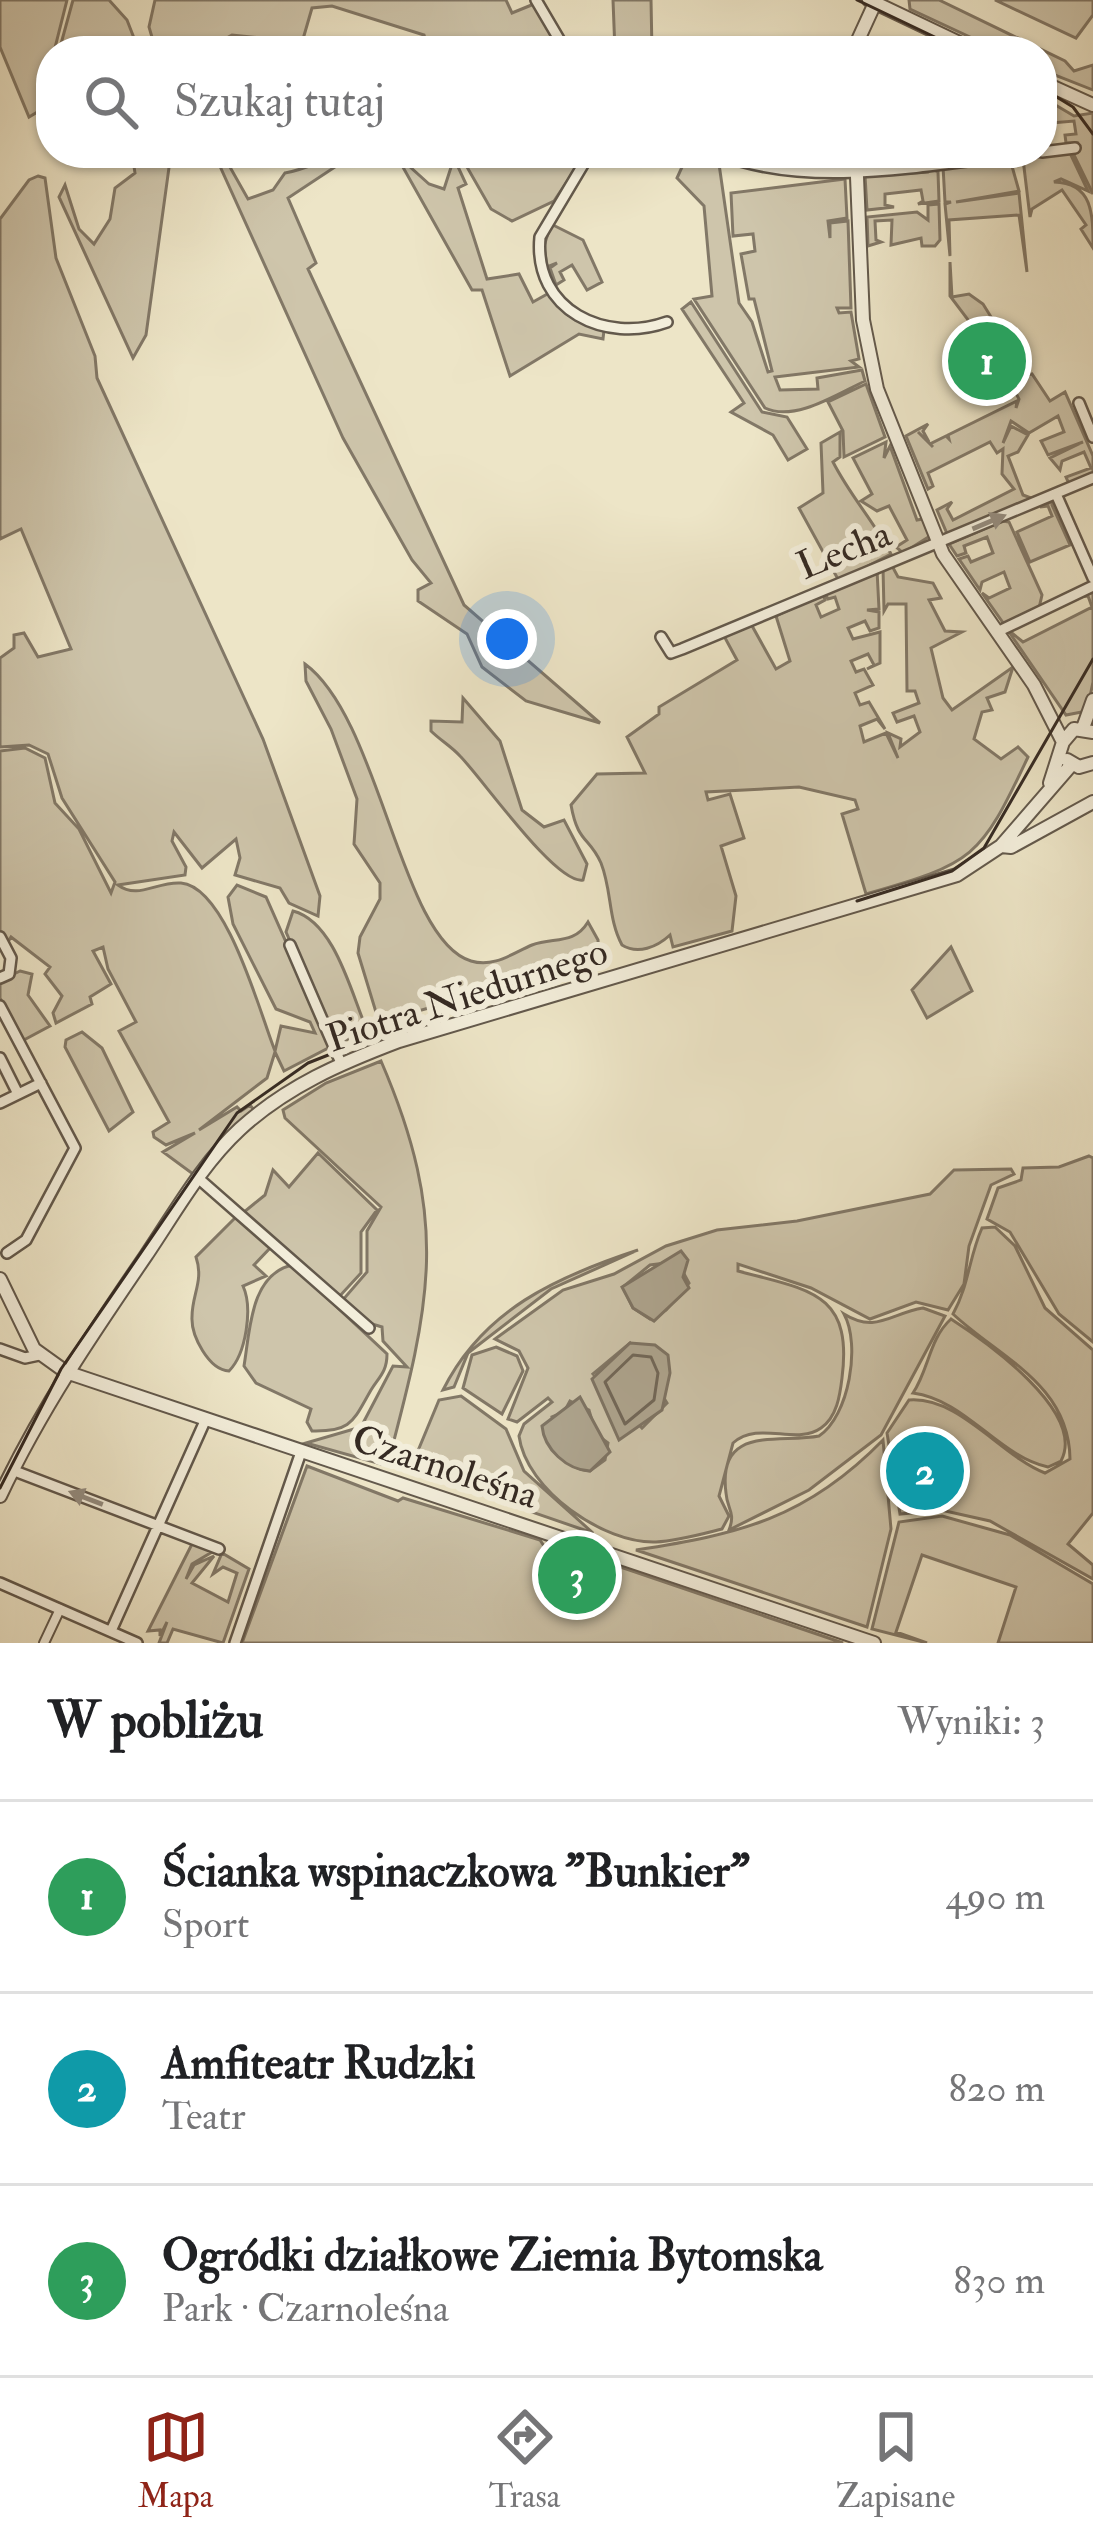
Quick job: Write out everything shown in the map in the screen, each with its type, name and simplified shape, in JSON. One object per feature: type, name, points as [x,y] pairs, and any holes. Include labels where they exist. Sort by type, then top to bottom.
[{"type":"street","points":[[536,0],[557,36]]},
{"type":"street","points":[[860,36],[872,2],[901,4],[910,20],[944,36]]},
{"type":"street","points":[[1057,88],[1093,101]]},
{"type":"street","points":[[1057,150],[1075,148]]},
{"type":"street","points":[[581,168],[540,237],[555,296],[586,323],[634,333],[667,322]]},
{"type":"street","points":[[768,168],[867,168]]},
{"type":"street","points":[[856,169],[863,320],[871,366],[938,543],[1079,751]]},
{"type":"street","points":[[1079,403],[1093,437]]},
{"type":"street","name":"Lecha","points":[[661,637],[671,653],[1093,478]]},
{"type":"street","points":[[997,632],[1093,582],[1056,494]]},
{"type":"street","name":"Piotra Niedurnego","points":[[0,1496],[65,1372],[198,1178],[258,1114],[341,1063],[400,1041],[926,886],[977,865],[1001,846],[1079,751],[1093,700]]},
{"type":"street","points":[[1001,846],[1011,848],[1093,802]]},
{"type":"street","points":[[0,938],[11,958],[9,974],[0,978]]},
{"type":"street","points":[[290,945],[341,1063]]},
{"type":"street","points":[[0,1006],[74,1153],[26,1240],[7,1253]]},
{"type":"street","points":[[0,1058],[9,1099]]},
{"type":"street","points":[[9,1099],[41,1083]]},
{"type":"street","points":[[0,1084],[9,1099]]},
{"type":"street","points":[[198,1178],[368,1328]]},
{"type":"street","points":[[0,1280],[39,1355],[25,1358],[0,1349]]},
{"type":"street","name":"Czarnoleśna","points":[[39,1355],[65,1372],[205,1421],[413,1486],[874,1643]]},
{"type":"street","points":[[111,1631],[205,1421]]},
{"type":"street","points":[[235,1643],[301,1452]]},
{"type":"street","points":[[12,1470],[219,1549]]},
{"type":"street","points":[[0,1583],[137,1643]]},
{"type":"street","points":[[44,1643],[60,1609]]},
{"type":"shaded area","points":[[0,0],[67,0],[58,36],[36,36],[36,113],[29,117],[0,47]]},
{"type":"shaded area","points":[[73,0],[109,0],[127,20],[133,36],[63,36]]},
{"type":"shaded area","points":[[155,0],[506,0],[512,13],[534,4],[552,36],[424,36],[332,6],[312,8],[304,36],[152,36]]},
{"type":"shaded area","points":[[613,0],[651,0],[652,36],[614,36]]},
{"type":"shaded area","points":[[909,0],[939,0],[1013,36],[968,36],[910,9]]},
{"type":"shaded area","points":[[995,0],[1093,0],[1093,15],[1076,38]]},
{"type":"shaded area","points":[[1057,57],[1074,71],[1093,65],[1093,90],[1057,76]]},
{"type":"shaded area","points":[[1057,106],[1074,116],[1093,113],[1093,194],[1073,153],[1077,143],[1066,143],[1065,135],[1076,134],[1074,121],[1057,122]]},
{"type":"shaded area","points":[[1070,153],[1088,191],[1061,179],[1054,182],[1083,194],[1091,212],[1093,248],[1081,229],[1086,225],[1062,190],[1032,209],[1030,217],[1024,168],[1057,168],[1057,155]]},
{"type":"shaded area","points":[[134,168],[169,168],[146,335],[133,358],[59,197],[65,185],[79,229],[94,244],[110,219],[115,188],[135,173]]},
{"type":"shaded area","points":[[221,168],[230,168],[248,199],[273,190],[285,173],[333,168],[288,198],[316,263],[308,269],[464,605],[600,723],[526,701],[482,667],[467,634],[418,601],[418,590],[431,583],[412,560],[343,438]]},
{"type":"shaded area","points":[[403,168],[411,168],[429,184],[444,189],[451,168],[459,168],[466,184],[458,188],[487,279],[519,274],[533,302],[551,292],[568,315],[604,330],[603,339],[579,334],[510,376],[482,290],[472,290]]},
{"type":"shaded area","points":[[468,168],[576,168],[554,201],[512,221],[491,209]]},
{"type":"shaded area","points":[[682,168],[720,168],[739,303],[752,322],[768,372],[772,371],[754,299],[749,299],[741,254],[755,251],[753,234],[733,236],[731,193],[845,179],[847,218],[828,221],[830,238],[830,223],[848,221],[851,308],[837,308],[839,313],[851,312],[859,359],[851,361],[859,367],[775,377],[780,390],[818,389],[817,378],[862,370],[865,381],[802,409],[765,408],[694,299],[712,296],[704,206],[677,178]]},
{"type":"shaded area","points":[[930,168],[938,172],[939,201],[918,204],[923,201],[921,190],[885,194],[885,205],[894,207],[867,210],[865,175],[928,172]]},
{"type":"shaded area","points":[[943,168],[1013,168],[1019,191],[956,202],[1019,193],[1027,272],[1019,215],[949,220],[950,256],[945,204],[951,202],[945,202]]},
{"type":"shaded area","points":[[45,178],[56,258],[95,356],[97,378],[263,739],[320,896],[318,916],[289,903],[280,888],[235,875],[240,858],[236,839],[202,868],[174,832],[172,841],[186,867],[185,875],[118,885],[133,891],[181,883],[198,890],[213,906],[240,955],[275,1051],[281,1026],[315,1033],[310,1022],[276,1009],[233,924],[228,897],[237,885],[266,897],[332,1046],[284,1071],[275,1052],[267,1078],[199,1130],[237,1107],[241,1111],[250,1105],[254,1110],[193,1174],[163,1152],[195,1133],[166,1145],[154,1137],[153,1132],[169,1122],[119,1031],[136,1022],[108,969],[103,947],[93,951],[111,984],[90,997],[92,1004],[56,1023],[53,1013],[62,996],[45,974],[50,967],[11,937],[6,945],[0,932],[0,751],[25,748],[45,758],[55,803],[79,829],[111,893],[115,882],[62,798],[48,754],[29,745],[0,747],[0,658],[14,648],[14,635],[24,633],[38,657],[71,649],[21,529],[0,539],[0,219],[29,180]]},
{"type":"shaded area","points":[[939,204],[940,240],[935,246],[922,246],[921,238],[891,245],[892,220],[875,221],[876,240],[881,242],[868,246],[867,217],[917,212],[928,220],[928,205]]},
{"type":"shaded area","points":[[551,224],[583,240],[602,282],[587,290],[572,265],[560,272],[564,280],[556,285],[550,268],[557,263],[547,267],[544,246]]},
{"type":"shaded area","points":[[950,262],[952,297],[969,294],[983,304],[1027,375],[1032,374],[1050,401],[1065,392],[1093,456],[1093,476],[1070,486],[1066,477],[1091,468],[1084,452],[1062,461],[1060,470],[1050,458],[1083,442],[1048,455],[1041,441],[1064,432],[1058,416],[1029,433],[1011,421],[1003,443],[1011,426],[1028,435],[1018,452],[1008,456],[1023,495],[1034,499],[948,536],[937,510],[952,502],[947,509],[953,520],[1014,489],[1002,474],[1003,449],[997,453],[990,442],[928,473],[933,486],[928,489],[906,436],[928,424],[923,431],[929,442],[918,432],[930,444],[946,436],[949,439],[948,435],[1017,401],[1016,408],[1019,399],[982,327],[967,335],[964,330],[972,325],[950,296]]},
{"type":"shaded area","points":[[691,302],[762,412],[787,417],[807,449],[788,460],[773,435],[731,412],[744,403],[682,309]]},
{"type":"shaded area","points":[[866,384],[885,437],[844,457],[843,431],[828,402]]},
{"type":"shaded area","points":[[840,432],[840,457],[833,462],[891,554],[839,581],[799,508],[823,493],[821,443]]},
{"type":"shaded area","points":[[886,442],[884,458],[890,446],[917,520],[923,519],[930,536],[903,553],[896,547],[907,540],[889,506],[877,511],[861,501],[872,494],[853,458]]},
{"type":"shaded area","points":[[1056,500],[1052,505],[1070,545],[1030,562],[1017,532],[1052,516],[1048,506],[1040,507]]},
{"type":"shaded area","points":[[1009,522],[1042,595],[1039,608],[1004,624],[982,593],[989,598],[1010,588],[1004,572],[982,582],[980,590],[959,559],[968,556],[971,562],[993,553],[987,537],[964,546],[966,553],[957,556],[949,544]]},
{"type":"shaded area","points":[[891,564],[898,577],[933,583],[941,598],[929,600],[945,631],[962,632],[931,648],[943,698],[952,710],[1013,667],[1005,692],[987,698],[992,710],[982,712],[974,739],[1001,759],[1018,747],[1028,757],[984,837],[952,864],[866,894],[842,814],[858,809],[855,800],[799,787],[706,792],[708,800],[730,794],[744,838],[721,846],[736,896],[732,931],[673,947],[670,935],[647,948],[622,945],[601,863],[580,833],[571,805],[597,774],[645,773],[627,737],[659,714],[659,707],[737,660],[724,636],[751,624],[776,669],[790,661],[776,616],[823,594],[825,600],[816,605],[821,617],[839,609],[835,597],[828,599],[825,594],[877,570],[879,609],[867,610],[879,612],[879,628],[870,631],[865,621],[848,628],[853,639],[880,632],[880,663],[867,669],[874,665],[868,654],[851,661],[856,672],[864,669],[873,685],[855,693],[860,705],[869,702],[885,729],[877,719],[860,726],[864,742],[886,733],[898,758],[888,733],[901,739],[900,747],[920,732],[914,716],[897,722],[893,713],[919,703],[915,691],[907,691],[906,604],[888,604],[884,611],[883,567]]},
{"type":"shaded area","points":[[1093,592],[1093,682],[1087,711],[1066,715],[1007,629],[1023,642],[1092,607],[1088,596],[1079,597]]},
{"type":"shaded area","points":[[305,664],[331,692],[353,731],[407,873],[447,945],[471,961],[488,963],[532,945],[570,937],[588,922],[598,940],[599,960],[379,1022],[358,953],[360,937],[380,899],[380,883],[354,844],[357,799],[331,729],[306,681]]},
{"type":"shaded area","points":[[463,698],[500,741],[522,810],[544,827],[564,820],[587,864],[583,880],[555,866],[460,756],[431,731],[431,721],[462,722]]},
{"type":"shaded area","points":[[293,911],[308,918],[331,944],[367,1030],[336,1045],[286,932]]},
{"type":"shaded area","points":[[951,947],[972,991],[927,1018],[912,990]]},
{"type":"shaded area","points":[[20,971],[32,974],[28,995],[50,1026],[22,1041],[0,998],[0,981]]},
{"type":"shaded area","points":[[82,1032],[102,1048],[133,1112],[109,1131],[65,1047],[66,1040]]},
{"type":"shaded area","points":[[381,1061],[417,1169],[426,1261],[415,1354],[388,1463],[381,1464],[306,1443],[361,1427],[393,1366],[407,1367],[383,1341],[382,1327],[362,1321],[341,1302],[367,1272],[367,1231],[381,1207],[285,1118],[283,1110],[326,1083]]},
{"type":"shaded area","points":[[318,1153],[377,1210],[361,1232],[361,1273],[338,1298],[244,1212],[265,1195],[273,1170],[289,1187]]},
{"type":"shaded area","points":[[1093,1158],[1093,1342],[1059,1314],[1010,1232],[987,1219],[998,1188],[1021,1180],[1023,1168],[1059,1167]]},
{"type":"shaded area","points":[[1011,1169],[1014,1174],[991,1185],[969,1246],[964,1284],[948,1310],[916,1302],[870,1319],[811,1288],[738,1264],[738,1271],[821,1299],[833,1311],[844,1349],[839,1398],[821,1428],[800,1435],[754,1433],[733,1443],[719,1496],[729,1516],[722,1529],[664,1541],[635,1540],[592,1524],[536,1476],[519,1436],[524,1424],[552,1402],[548,1398],[517,1422],[508,1419],[528,1368],[519,1351],[495,1339],[563,1290],[614,1274],[666,1246],[717,1230],[797,1221],[930,1194],[954,1170]],"holes":[[[665,1263],[683,1272],[689,1283],[666,1310],[650,1319],[633,1308],[623,1287],[650,1265]],[[630,1343],[667,1403],[642,1428],[593,1374]],[[570,1401],[589,1410],[596,1434],[608,1443],[605,1460],[590,1471],[572,1465],[562,1452],[552,1417],[564,1412]]]},
{"type":"shaded area","points":[[237,1216],[271,1247],[254,1265],[266,1276],[243,1286],[246,1330],[240,1354],[229,1371],[215,1365],[203,1351],[192,1317],[199,1273],[196,1257]]},
{"type":"shaded area","points":[[995,1227],[1015,1246],[1045,1308],[1093,1350],[1093,1513],[1068,1544],[1093,1565],[1093,1579],[990,1521],[941,1510],[900,1514],[887,1433],[909,1400],[945,1407],[1045,1473],[1070,1459],[1067,1433],[1045,1392],[953,1314],[982,1228]]},
{"type":"shaded area","points":[[638,1250],[551,1289],[468,1353],[454,1387],[443,1390],[460,1362],[479,1338],[525,1300],[579,1272]]},
{"type":"shaded area","points":[[292,1265],[387,1354],[384,1370],[344,1427],[312,1431],[307,1422],[311,1409],[256,1383],[244,1366],[260,1292],[278,1271]]},
{"type":"shaded area","points":[[923,1308],[945,1316],[881,1435],[809,1490],[729,1530],[726,1471],[731,1456],[754,1442],[819,1436],[838,1413],[851,1361],[844,1314],[875,1322]]},
{"type":"shaded area","points":[[951,1319],[1008,1361],[1047,1400],[1060,1421],[1065,1442],[1061,1461],[1048,1467],[1030,1461],[949,1406],[913,1393],[938,1336]]},
{"type":"shaded area","points":[[496,1347],[517,1356],[523,1371],[502,1414],[463,1388],[472,1355]]},
{"type":"shaded area","points":[[461,1396],[506,1429],[524,1471],[593,1533],[410,1470],[439,1400]]},
{"type":"shaded area","points":[[883,1440],[891,1529],[867,1627],[636,1550],[769,1519],[826,1488]]},
{"type":"shaded area","points":[[307,1466],[398,1501],[403,1498],[540,1540],[546,1549],[553,1544],[843,1643],[242,1643]]},
{"type":"shaded area","points":[[942,1516],[1010,1535],[1093,1584],[1093,1643],[998,1643],[1016,1587],[922,1555],[896,1632],[927,1643],[872,1629],[899,1522]]},
{"type":"shaded area","points":[[193,1542],[212,1552],[192,1564],[186,1579],[194,1565],[214,1556],[192,1583],[228,1602],[237,1573],[223,1567],[213,1574],[222,1553],[249,1569],[223,1643],[173,1629],[167,1643],[159,1643],[167,1622],[160,1636],[160,1630],[148,1631]]},
{"type":"water","points":[[681,1251],[688,1260],[683,1277],[689,1288],[654,1321],[633,1308],[622,1287]]},
{"type":"water","points":[[630,1343],[655,1345],[668,1355],[670,1373],[662,1410],[619,1440],[592,1379]]},
{"type":"water","points":[[580,1397],[610,1452],[590,1471],[558,1457],[542,1426]]},
{"type":"tram line","points":[[857,0],[933,36]]},
{"type":"tram line","points":[[1057,97],[1073,107],[1093,134]]},
{"type":"tram line","points":[[857,901],[952,871],[984,848],[1093,659]]},
{"type":"tram line","points":[[0,1488],[61,1369],[237,1113],[308,1063],[412,1022],[470,1006]]},
{"type":"place","name":"Ścianka wspinaczkowa \"Bunkier\"","points":[[987,361]]},
{"type":"place","name":"Amfiteatr Rudzki","points":[[925,1471]]},
{"type":"place","name":"Ogródki działkowe Ziemia Bytomska","points":[[577,1575]]}]
